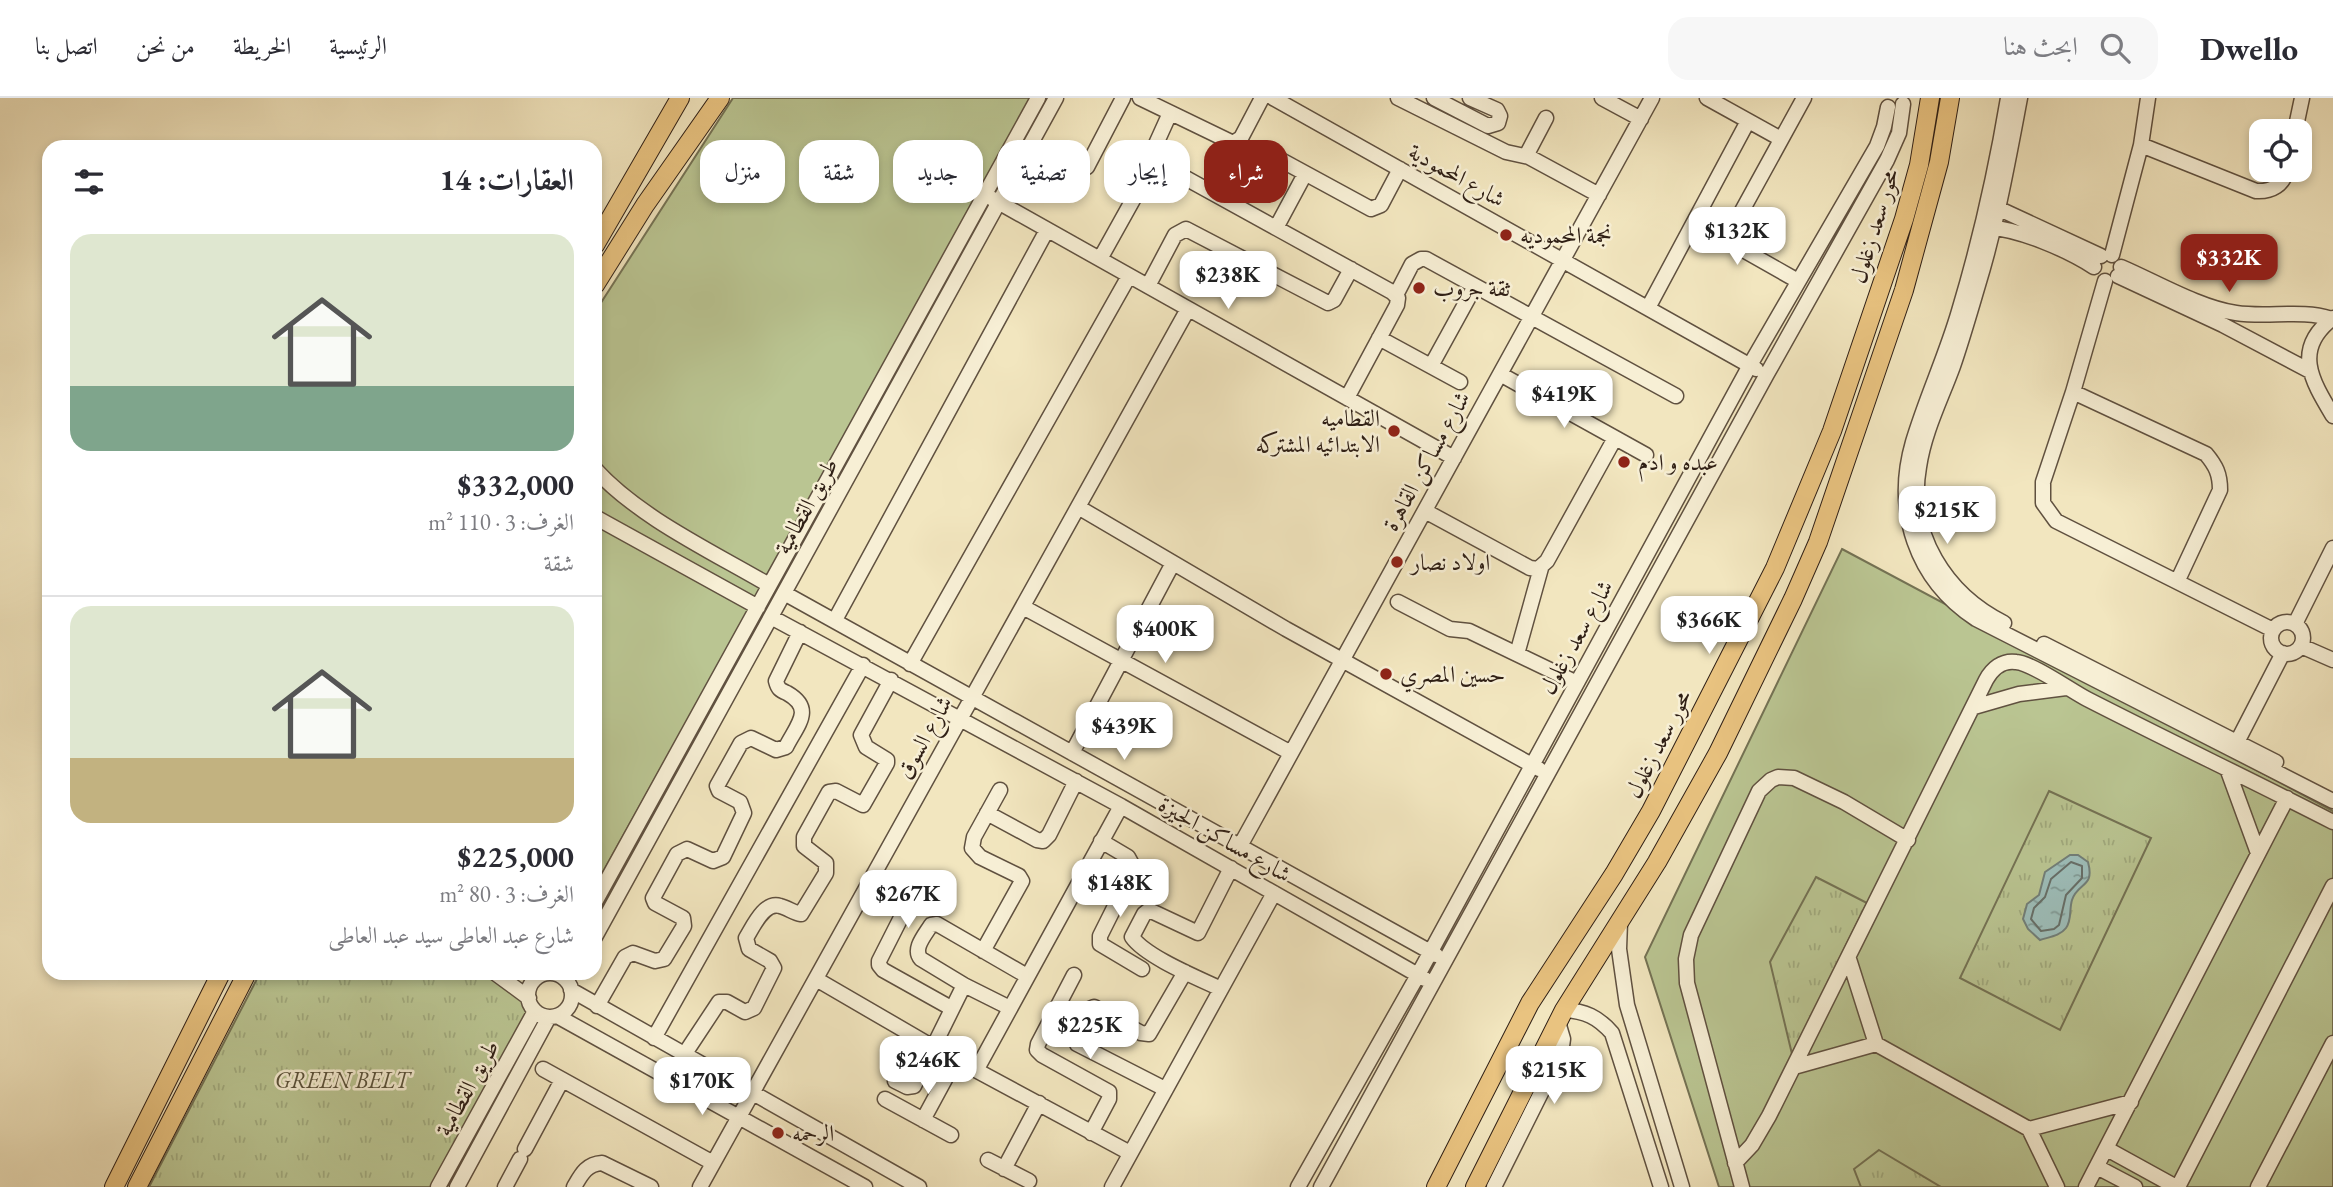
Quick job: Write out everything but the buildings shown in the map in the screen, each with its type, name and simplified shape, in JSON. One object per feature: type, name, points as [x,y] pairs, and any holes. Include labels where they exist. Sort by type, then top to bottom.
[{"type":"main road","points":[[602,232],[680,98]]},
{"type":"main road","points":[[602,274],[645,205],[720,98]]},
{"type":"main road","name":"محور سعد زغلول","points":[[1436,1187],[1530,1003],[1633,843],[1775,568],[1836,419],[1904,219],[1919,165],[1930,98]]},
{"type":"main road","name":"محور سعد زغلول","points":[[1475,1187],[1561,1016],[1688,808],[1751,685],[1818,542],[1904,290],[1939,162],[1950,98]]},
{"type":"main road","points":[[1720,676],[1728,671],[1738,671],[1746,676],[1751,685]]},
{"type":"main road","points":[[114,1187],[218,980]]},
{"type":"main road","points":[[137,1187],[243,980]]},
{"type":"street","name":"طريق القطامية","points":[[602,889],[1038,98]]},
{"type":"street","name":"طريق القطامية","points":[[1033,140],[1056,98]]},
{"type":"street","points":[[1090,161],[1123,98]]},
{"type":"street","points":[[1140,98],[1233,143],[1241,138],[1262,98]]},
{"type":"street","name":"شارع المحمودية","points":[[1273,98],[1767,374]]},
{"type":"street","points":[[1298,113],[1307,98]]},
{"type":"street","points":[[1398,98],[1506,152],[1526,156],[1599,195]]},
{"type":"street","points":[[1434,98],[1488,126],[1498,123],[1500,116],[1497,110],[1470,98]]},
{"type":"street","points":[[1602,98],[1641,119]]},
{"type":"street","name":"شارع مساكن القاهرة","points":[[1240,846],[1652,98]]},
{"type":"street","points":[[1707,98],[1781,139]]},
{"type":"street","points":[[1726,240],[1804,98]]},
{"type":"street","points":[[1994,206],[2008,98]]},
{"type":"street","points":[[2020,98],[1953,365],[1918,468],[1919,511],[1931,552],[1956,589],[1990,616],[2333,801]]},
{"type":"street","points":[[2148,98],[2141,145],[2109,267],[2073,392],[2043,482],[2043,503],[2056,521],[2273,630]]},
{"type":"street","points":[[2298,119],[2302,98]]},
{"type":"street","points":[[1884,102],[1896,108],[1904,101]]},
{"type":"street","name":"شارع سعد زغلول","points":[[1321,1187],[1872,187],[1896,142],[1904,101]]},
{"type":"street","name":"شارع سعد زغلول","points":[[1298,1187],[1418,975],[1751,365],[1881,137],[1884,102]]},
{"type":"street","points":[[1158,140],[1170,113]]},
{"type":"street","points":[[1526,156],[1546,118]]},
{"type":"street","points":[[1648,308],[1748,121]]},
{"type":"street","points":[[2141,145],[2256,191],[2270,190],[2282,182]]},
{"type":"street","points":[[1288,164],[1374,209],[1381,205],[1400,169]]},
{"type":"street","points":[[1276,228],[1305,174]]},
{"type":"street","points":[[1858,179],[1872,187]]},
{"type":"street","points":[[1190,180],[1396,295]]},
{"type":"street","points":[[985,195],[997,202]]},
{"type":"street","name":"طريق القطامية","points":[[602,924],[999,203]]},
{"type":"street","points":[[999,203],[1454,458]]},
{"type":"street","points":[[1100,259],[1131,203]]},
{"type":"street","points":[[1994,206],[2310,371]]},
{"type":"street","points":[[1693,222],[1798,281]]},
{"type":"street","points":[[1989,227],[2030,237],[2231,313],[2253,316],[2308,314],[2332,319]]},
{"type":"street","points":[[1148,286],[1175,235],[1186,229],[1328,303],[1334,300],[1350,269]]},
{"type":"street","points":[[835,620],[1047,230]]},
{"type":"street","points":[[1347,398],[1397,305],[1396,295],[1412,264],[1421,259],[1532,316],[1676,396]]},
{"type":"street","points":[[910,664],[1129,276]]},
{"type":"street","points":[[1431,366],[1475,286]]},
{"type":"street","name":"شارع السوق","points":[[700,1187],[1188,309]]},
{"type":"street","points":[[2332,319],[2320,329],[2309,356],[2310,371],[2315,384],[2333,416]]},
{"type":"street","points":[[1380,338],[1460,382]]},
{"type":"street","points":[[1500,374],[1646,455]]},
{"type":"street","points":[[2073,392],[2206,454],[2215,464],[2220,477],[2220,490],[2178,580]]},
{"type":"street","points":[[1517,654],[1541,568],[1615,438]]},
{"type":"street","points":[[602,476],[637,507],[769,585]]},
{"type":"street","points":[[1078,507],[1286,629],[1548,774]]},
{"type":"street","points":[[1425,510],[1530,568],[1541,568]]},
{"type":"street","points":[[602,521],[758,607]]},
{"type":"street","points":[[2295,624],[2333,548]]},
{"type":"street","points":[[1072,753],[1173,563]]},
{"type":"street","name":"شارع مساكن الجيزة","points":[[784,593],[1446,961]]},
{"type":"street","points":[[1398,603],[1450,629],[1469,631],[1577,683]]},
{"type":"street","points":[[1023,607],[1291,753]]},
{"type":"street","name":"شارع مساكن الجيزة","points":[[771,617],[1076,781],[1434,983]]},
{"type":"street","points":[[2281,623],[2295,624],[2303,636],[2301,646],[2294,652],[2283,653],[2273,645],[2273,630],[2281,623]]},
{"type":"street","points":[[597,1006],[627,955],[636,953],[655,961],[664,959],[684,926],[682,919],[655,903],[653,898],[677,854],[687,849],[713,861],[723,857],[743,817],[744,809],[740,802],[719,791],[717,786],[741,743],[751,738],[776,750],[786,747],[803,708],[799,700],[779,689],[776,681],[800,632]]},
{"type":"street","points":[[2301,646],[2333,660]]},
{"type":"street","points":[[2235,747],[2283,653]]},
{"type":"street","points":[[1735,1163],[1760,1132],[1794,1067],[1991,672],[2007,662],[2025,664],[2066,688],[2228,771],[2333,821]]},
{"type":"street","points":[[654,1038],[863,666]]},
{"type":"street","points":[[684,1055],[716,1004],[727,1002],[745,1012],[754,1008],[774,968],[770,961],[749,949],[746,938],[765,909],[771,906],[780,905],[802,914],[826,873],[826,863],[804,846],[804,837],[829,792],[836,791],[863,805],[887,763],[887,760],[866,747],[861,735],[891,680]]},
{"type":"street","points":[[1974,707],[2019,694],[2066,688]]},
{"type":"street","points":[[2235,747],[2333,791]]},
{"type":"street","points":[[2228,771],[2258,853]]},
{"type":"street","points":[[1742,1187],[1686,983],[1686,959],[1691,936],[1759,790],[1764,784],[1778,777],[1794,778],[1844,802],[1908,840]]},
{"type":"street","points":[[988,813],[1042,841],[1049,835],[1076,781]]},
{"type":"street","points":[[983,951],[1022,881],[980,857],[972,848],[974,837],[1000,789]]},
{"type":"street","points":[[2086,1187],[2287,798]]},
{"type":"street","points":[[977,1069],[1121,806]]},
{"type":"street","points":[[1101,841],[1128,857],[1134,868],[1100,936],[1100,944],[1142,969]]},
{"type":"street","points":[[1221,989],[1185,972],[1135,942],[1132,935],[1144,914],[1149,911],[1198,933],[1231,868]]},
{"type":"street","points":[[917,886],[879,965],[883,970],[951,1008]]},
{"type":"street","points":[[2106,1149],[2177,1187],[2333,886]]},
{"type":"street","points":[[1112,1187],[1275,893]]},
{"type":"street","points":[[1620,922],[1622,979],[1682,1187]]},
{"type":"street","points":[[1010,1008],[921,959],[917,950],[931,925],[936,923],[1027,976]]},
{"type":"street","points":[[1849,959],[1876,1044],[2029,1129],[2057,1187]]},
{"type":"street","points":[[1166,1090],[1077,1044],[1073,1035],[1087,1010],[1094,1007],[1141,1033],[1149,1034],[1185,972]]},
{"type":"street","points":[[1074,975],[1037,1050],[1109,1092],[1091,1133]]},
{"type":"street","points":[[816,979],[933,1047],[1130,1153]]},
{"type":"street","points":[[503,980],[532,1005],[865,1187]]},
{"type":"street","points":[[532,1005],[531,985],[535,980]]},
{"type":"street","points":[[572,982],[597,1006],[919,1187]]},
{"type":"street","points":[[553,1016],[563,1013],[570,1003],[572,982]]},
{"type":"street","points":[[895,1081],[909,1088],[914,1086],[964,985]]},
{"type":"street","name":"طريق القطامية","points":[[438,1187],[532,1005]]},
{"type":"street","points":[[1494,1187],[1562,1053],[1561,1016],[1581,1010],[1593,1016],[1612,1033],[1661,1187]]},
{"type":"street","name":"طريق القطامية","points":[[457,1187],[553,1016]]},
{"type":"street","points":[[1612,1033],[1633,1022]]},
{"type":"street","points":[[2258,1187],[2333,1043]]},
{"type":"street","points":[[1794,1067],[1876,1044]]},
{"type":"street","points":[[923,1119],[956,1059]]},
{"type":"street","points":[[543,1069],[713,1163]]},
{"type":"street","points":[[505,1187],[562,1080]]},
{"type":"street","points":[[885,1099],[951,1135]]},
{"type":"street","points":[[2029,1129],[2131,1101]]},
{"type":"street","points":[[1004,1169],[1039,1103]]},
{"type":"street","points":[[989,1160],[1029,1181]]},
{"type":"street","points":[[575,1187],[585,1170],[595,1163],[602,1163],[651,1187]]},
{"type":"street","points":[[2097,1167],[2135,1187]]},
{"type":"green space","points":[[733,98],[1035,98],[1012,140],[997,140],[997,166],[983,191],[983,140],[893,140],[893,203],[976,203],[602,873],[602,301],[700,149],[700,203],[785,203],[785,140],[706,140]]},
{"type":"green space","points":[[1842,549],[2333,811],[2333,1187],[1719,1187],[1645,957]]},
{"type":"green space","points":[[2049,791],[2151,838],[2060,1030],[1960,978]]},
{"type":"green space","points":[[1816,877],[1867,903],[1792,1054],[1770,962]]},
{"type":"green space","name":"GREEN BELT","points":[[256,980],[505,980],[529,998],[535,1011],[436,1187],[149,1187]]},
{"type":"green space","points":[[1879,1150],[1941,1187],[1861,1187],[1854,1169]]},
{"type":"water","points":[[2070,855],[2078,855],[2088,862],[2088,881],[2072,900],[2069,922],[2064,931],[2040,940],[2028,929],[2023,919],[2027,904],[2039,895],[2045,872]]},
{"type":"place","name":"نجمة المحموديه","points":[[1506,235]]},
{"type":"place","name":"ثقة جروب","points":[[1419,288]]},
{"type":"place","name":"القطاميه الابتدائيه المشتركه","points":[[1394,431]]},
{"type":"place","name":"عبده و ادم","points":[[1624,462]]},
{"type":"place","name":"اولاد نصار","points":[[1397,562]]},
{"type":"place","name":"حسين المصري","points":[[1386,674]]},
{"type":"place","name":"الرحمه","points":[[778,1133]]}]
